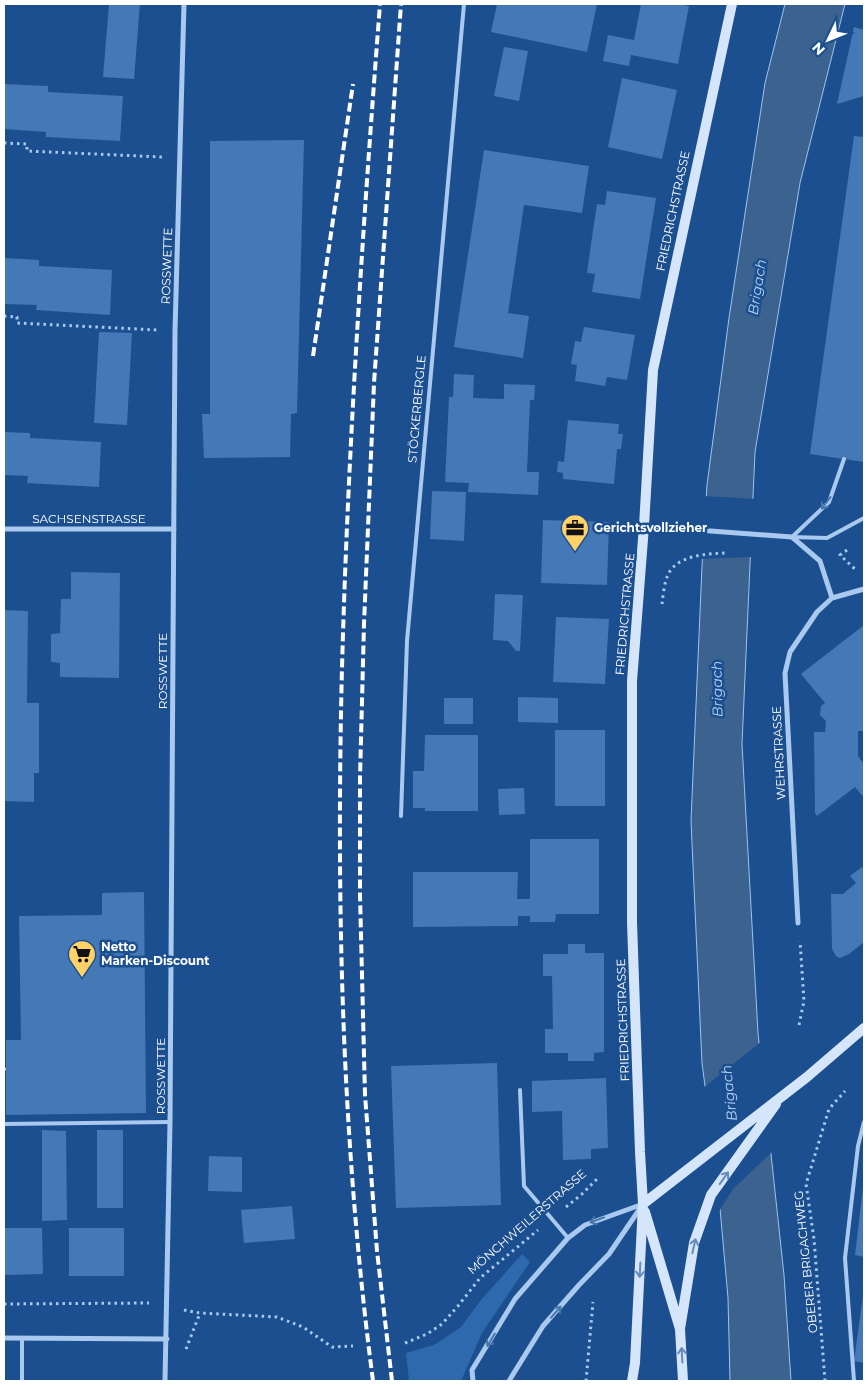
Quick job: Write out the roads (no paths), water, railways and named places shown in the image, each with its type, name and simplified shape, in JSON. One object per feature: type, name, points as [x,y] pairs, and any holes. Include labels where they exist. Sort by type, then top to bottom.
[{"type":"street","name":"ROSSWETTE","points":[[165,1381],[170,1122],[175,331],[184,4]]},
{"type":"street","name":"FRIEDRICHSTRASSE","points":[[643,1204],[632,922],[632,681],[644,526],[653,370],[732,4]]},
{"type":"street","points":[[644,526],[792,536],[820,561],[832,598]]},
{"type":"street","name":"SACHSENSTRASSE","points":[[4,529],[174,528]]},
{"type":"street","name":"WEHRSTRASSE","points":[[798,923],[785,673],[790,652],[816,612],[832,598],[864,589]]},
{"type":"street","points":[[473,1381],[472,1370],[515,1299],[568,1238],[585,1225],[643,1204],[807,1077],[864,1028]]},
{"type":"street","points":[[683,1381],[680,1329],[694,1243],[711,1195],[783,1095]]},
{"type":"street","points":[[643,1204],[680,1329]]},
{"type":"street","points":[[509,1381],[543,1326],[609,1254],[643,1204]]},
{"type":"street","points":[[632,1381],[635,1362],[643,1204]]},
{"type":"street","points":[[4,1338],[167,1339]]},
{"type":"lane","name":"STÖCKERBERGLE","points":[[401,816],[407,641],[464,4]]},
{"type":"lane","points":[[792,536],[829,502],[844,459]]},
{"type":"lane","points":[[792,536],[827,538],[864,518]]},
{"type":"lane","points":[[520,1090],[524,1186],[568,1238]]},
{"type":"lane","points":[[4,1124],[170,1122]]},
{"type":"lane","points":[[854,1381],[845,1258],[858,1146],[864,1122]]},
{"type":"lane","points":[[22,1338],[22,1381]]},
{"type":"water","name":"Brigach","points":[[785,4],[845,4],[800,183],[755,452],[742,744],[758,1033],[784,1275],[791,1381],[730,1381],[728,1298],[718,1186],[702,1063],[691,821],[707,485],[729,318],[765,83]]},
{"type":"railway","points":[[373,1381],[354,1204],[348,1115],[341,936],[340,758],[352,419],[380,4]]},
{"type":"railway","points":[[392,1381],[377,1251],[365,1095],[360,895],[360,778],[374,383],[401,4]]},
{"type":"railway","points":[[313,356],[353,84]]},
{"type":"place","name":"Gerichtsvollzieher","points":[[575,552]]},
{"type":"place","name":"Netto Marken-Discount","points":[[82,978]]}]
